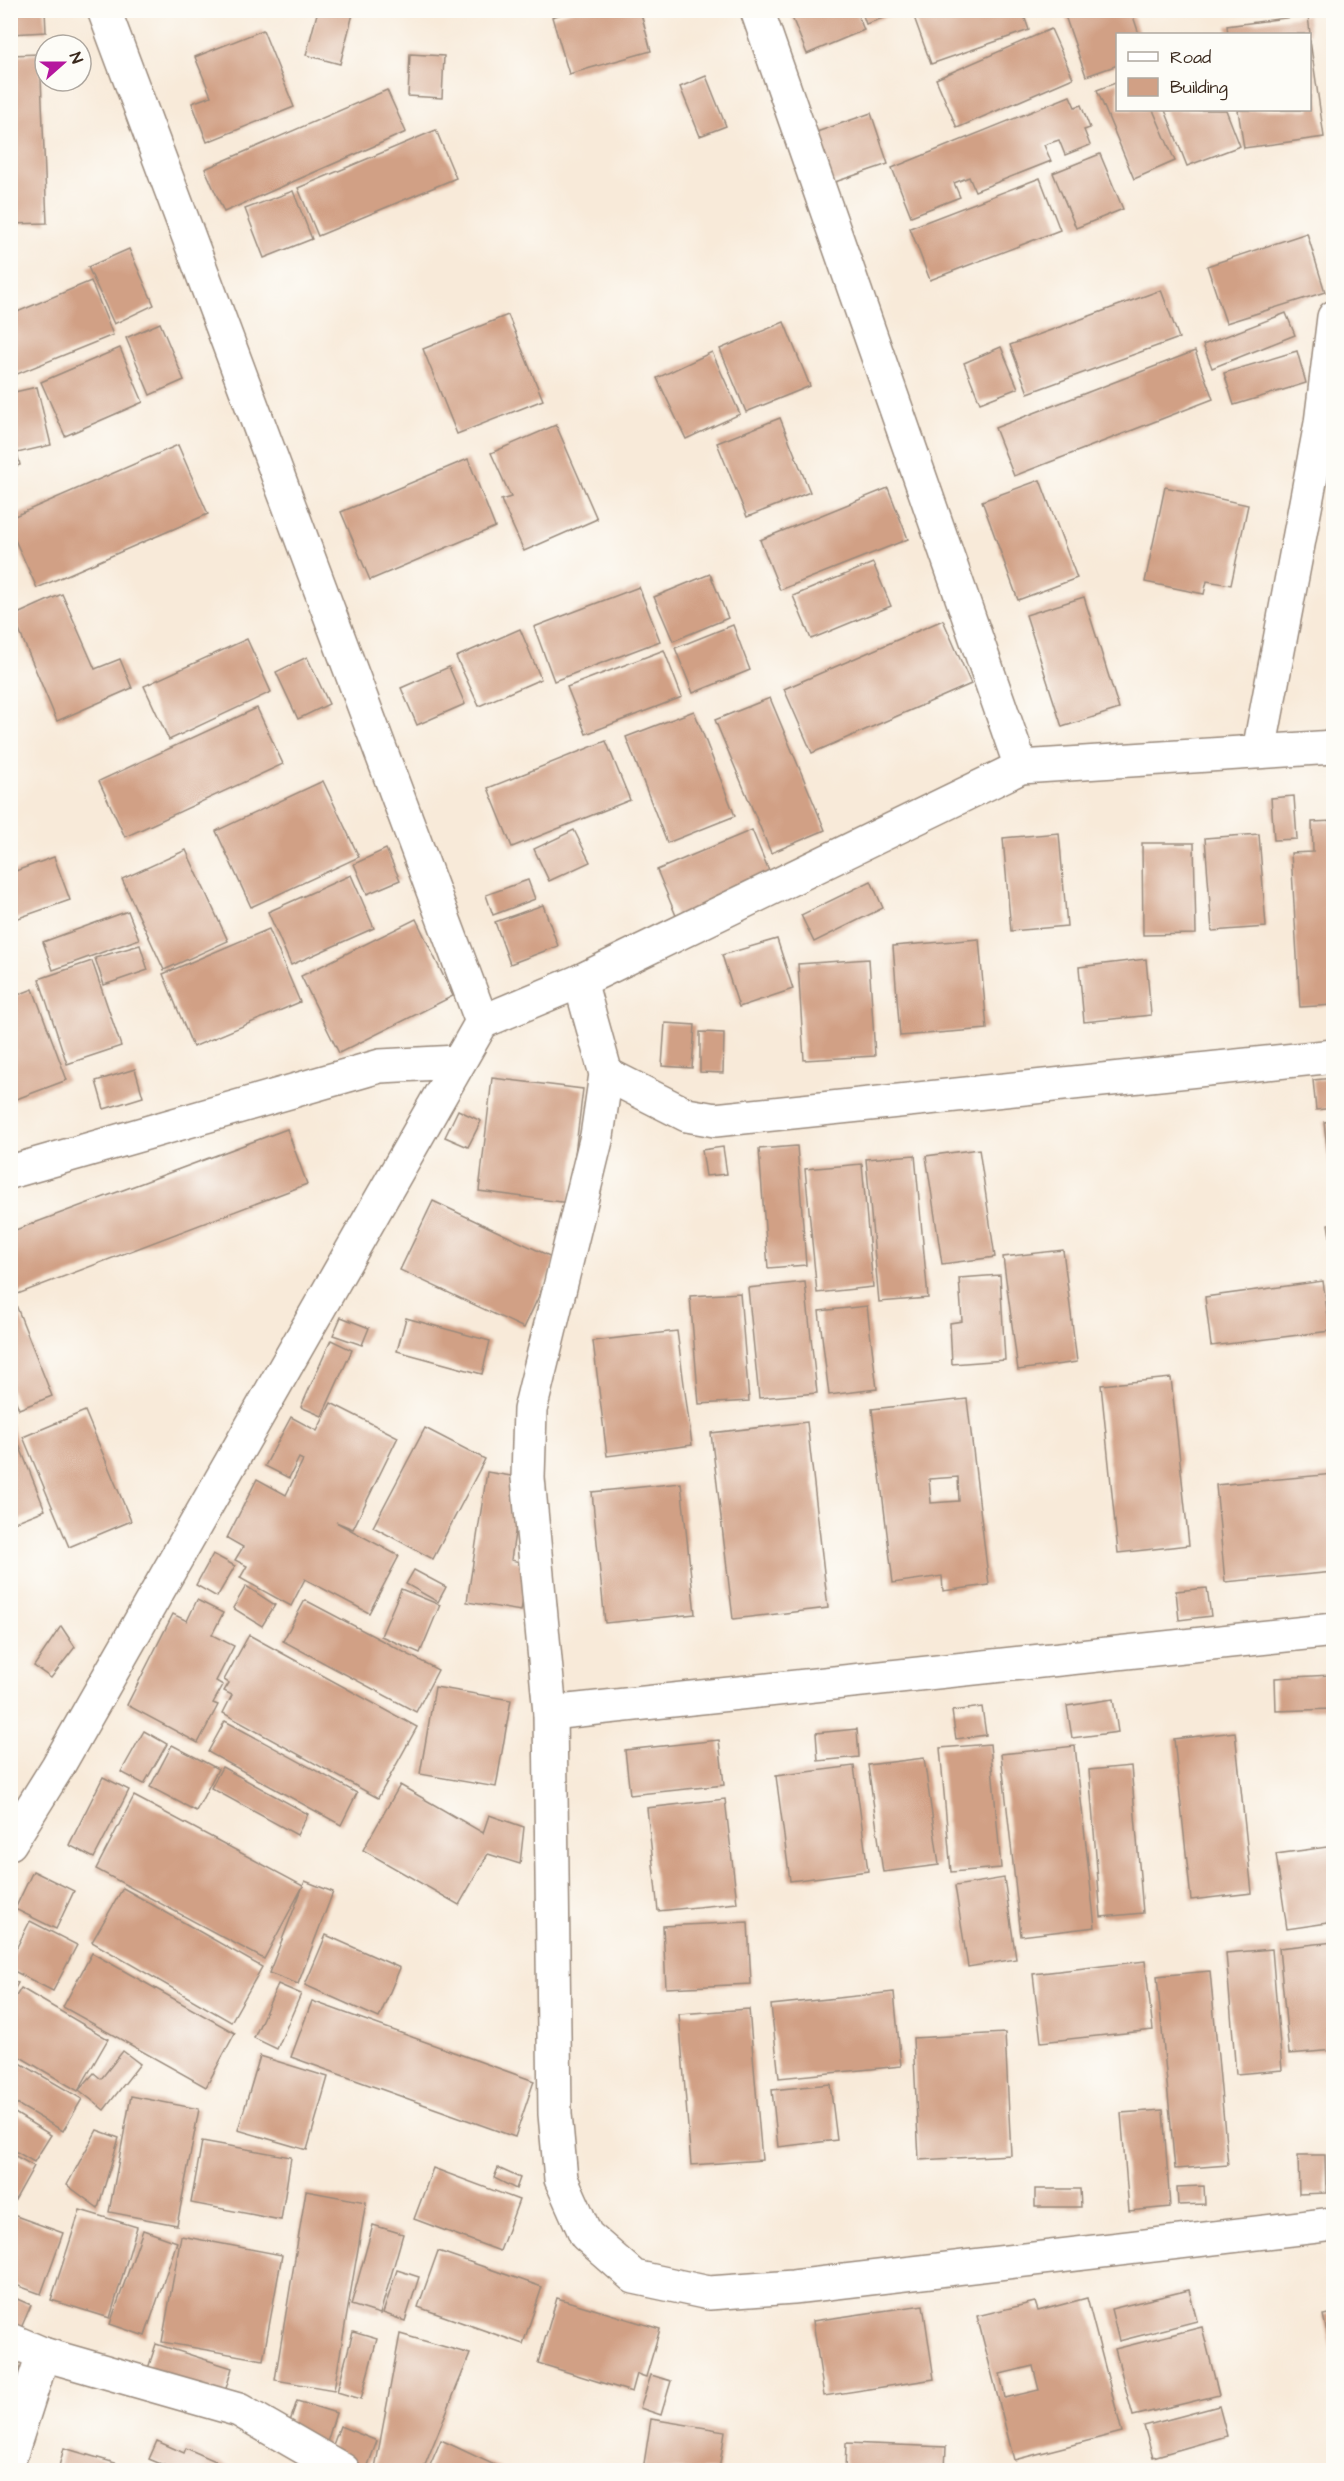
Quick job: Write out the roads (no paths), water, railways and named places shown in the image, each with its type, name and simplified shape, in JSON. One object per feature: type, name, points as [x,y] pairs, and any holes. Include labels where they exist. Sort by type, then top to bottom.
[{"type":"street","points":[[104,10],[482,1022]]},
{"type":"street","points":[[757,10],[1021,767]]},
{"type":"street","points":[[1260,751],[1321,423],[1334,317]]},
{"type":"street","points":[[10,1843],[63,1756],[482,1022],[580,981],[1021,767],[1334,747]]},
{"type":"street","points":[[580,981],[606,1074],[597,1136],[530,1410],[528,1478],[550,1713],[555,2114],[561,2179],[586,2235],[634,2277],[709,2294],[792,2287],[1334,2224]]},
{"type":"street","points":[[606,1074],[687,1114],[715,1120],[1334,1056]]},
{"type":"street","points":[[10,1172],[380,1066],[458,1062]]},
{"type":"street","points":[[550,1713],[1334,1630]]},
{"type":"street","points":[[10,2340],[43,2354],[239,2410],[343,2470]]},
{"type":"street","points":[[10,2457],[43,2354]]}]
